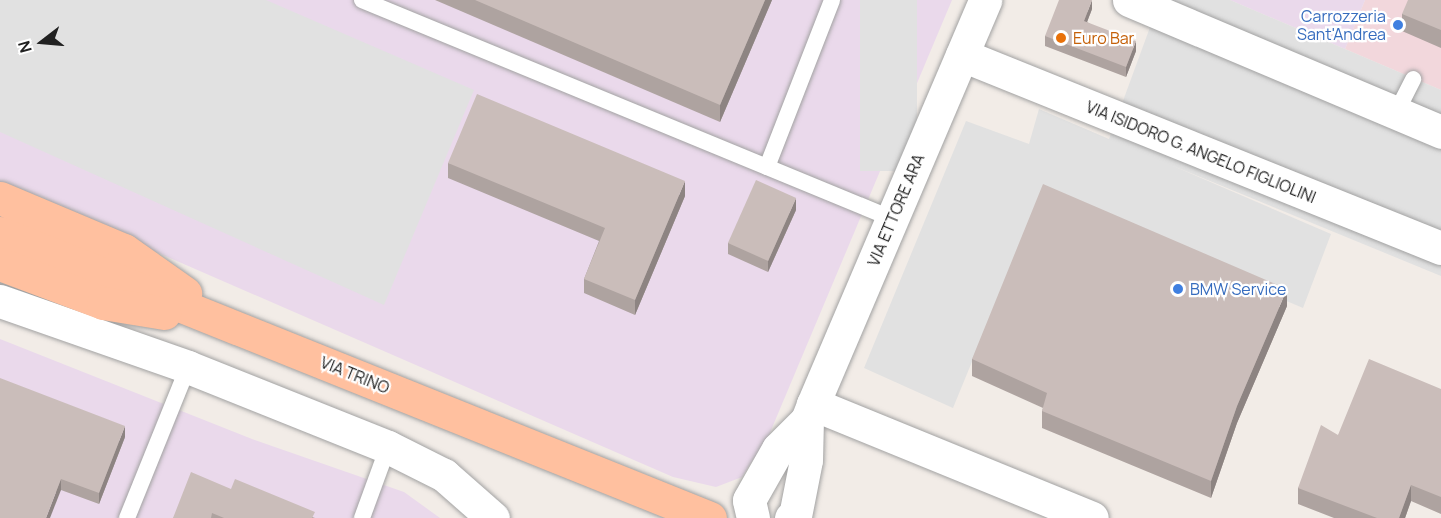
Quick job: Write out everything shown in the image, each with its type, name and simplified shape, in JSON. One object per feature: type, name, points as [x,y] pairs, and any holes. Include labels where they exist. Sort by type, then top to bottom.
[{"type":"main road","points":[[0,198],[124,250],[231,325]]},
{"type":"main road","name":"VIA TRINO","points":[[0,233],[710,518]]},
{"type":"main road","points":[[0,264],[103,303],[231,325]]},
{"type":"street","name":"VIA ETTORE ARA","points":[[753,518],[749,500],[778,449],[810,412],[985,0]]},
{"type":"street","points":[[1129,0],[1441,132]]},
{"type":"street","name":"VIA ISIDORO G. ANGELO FIGLIOLINI","points":[[962,55],[1441,248]]},
{"type":"street","points":[[0,301],[188,367],[388,447],[444,475],[493,518]]},
{"type":"street","name":"VIA ETTORE ARA","points":[[791,518],[795,516],[806,460],[810,412]]},
{"type":"street","points":[[810,412],[1092,518]]},
{"type":"lane","points":[[362,0],[893,219]]},
{"type":"lane","points":[[767,167],[832,0]]},
{"type":"lane","points":[[1396,113],[1413,79]]},
{"type":"lane","points":[[127,518],[188,367]]},
{"type":"lane","points":[[362,518],[388,447]]},
{"type":"shaded area","points":[[0,0],[952,0],[769,435],[742,477],[716,487],[673,477],[0,184]]},
{"type":"shaded area","points":[[0,0],[266,0],[474,90],[384,305],[0,132]]},
{"type":"shaded area","points":[[860,0],[917,0],[917,171],[860,171]]},
{"type":"shaded area","points":[[1160,0],[1230,0],[1441,90],[1441,276],[1171,165],[1331,234],[1303,308],[1040,196],[953,408],[864,368],[966,121],[1029,144],[1039,109],[1109,139]]},
{"type":"shaded area","points":[[1230,0],[1365,0],[1345,49]]},
{"type":"shaded area","name":"Carrozzeria Sant'Andrea","points":[[1365,0],[1441,0],[1441,90],[1345,49]]},
{"type":"shaded area","points":[[0,339],[252,439],[404,492],[440,518],[0,518]]},
{"type":"building","points":[[475,0],[765,0],[720,105]]},
{"type":"building","points":[[1059,0],[1092,0],[1084,21],[1136,41],[1126,67],[1045,36]]},
{"type":"building","points":[[1408,0],[1441,0],[1441,30],[1402,14]]},
{"type":"building","points":[[477,94],[685,181],[635,300],[584,279],[605,228],[448,163]]},
{"type":"building","points":[[756,180],[796,198],[768,261],[728,243]]},
{"type":"building","points":[[1043,184],[1287,289],[1237,406],[1211,481],[1042,411],[1047,393],[972,359]]},
{"type":"building","points":[[1369,359],[1441,389],[1441,497],[1411,485],[1399,518],[1377,518],[1298,488],[1321,425],[1338,435]]},
{"type":"building","points":[[0,378],[125,426],[99,493],[61,479],[46,518],[0,518]]},
{"type":"building","points":[[191,472],[231,489],[235,479],[315,512],[312,518],[224,518],[212,513],[211,518],[173,518]]},
{"type":"place","name":"Carrozzeria Sant'Andrea","points":[[1398,25]]},
{"type":"place","name":"Euro Bar","points":[[1061,38]]},
{"type":"place","name":"BMW Service","points":[[1178,289]]}]
